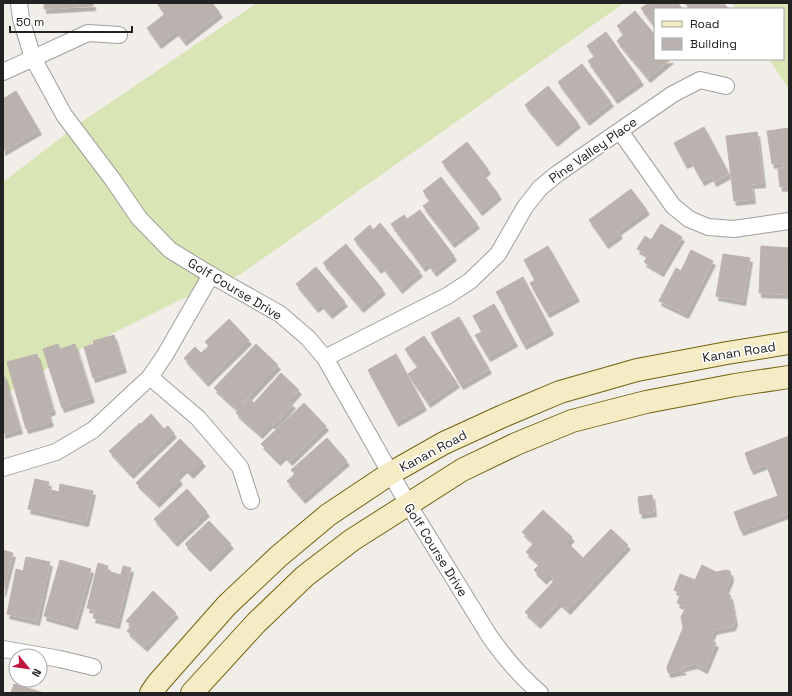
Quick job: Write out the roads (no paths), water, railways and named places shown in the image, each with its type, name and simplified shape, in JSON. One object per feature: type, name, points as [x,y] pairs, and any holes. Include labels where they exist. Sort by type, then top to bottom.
[{"type":"main road","name":"Kanan Road","points":[[151,693],[158,683],[227,605],[279,556],[328,515],[391,473],[444,443],[560,392],[637,370],[789,343]]},
{"type":"main road","points":[[192,693],[256,623],[305,576],[352,540],[462,470],[516,444],[572,421],[646,402],[736,385],[789,377]]},
{"type":"street","name":"Golf Course Drive","points":[[19,3],[21,20],[33,58],[64,116],[113,180],[139,218],[170,250],[280,314],[308,338],[325,358],[408,504],[490,637],[529,684],[540,693]]},
{"type":"street","points":[[3,72],[88,33],[119,35]]},
{"type":"street","name":"Pine Valley Place","points":[[325,358],[447,296],[470,282],[498,254],[525,207],[540,188],[557,174],[673,94],[700,80],[726,86]]},
{"type":"street","points":[[620,131],[673,206],[689,219],[708,227],[734,229],[789,221]]},
{"type":"street","points":[[3,468],[56,452],[92,430],[150,377],[165,355],[211,275]]},
{"type":"street","points":[[150,377],[198,418],[240,467],[251,501]]},
{"type":"street","points":[[3,649],[60,659],[93,668]]}]
